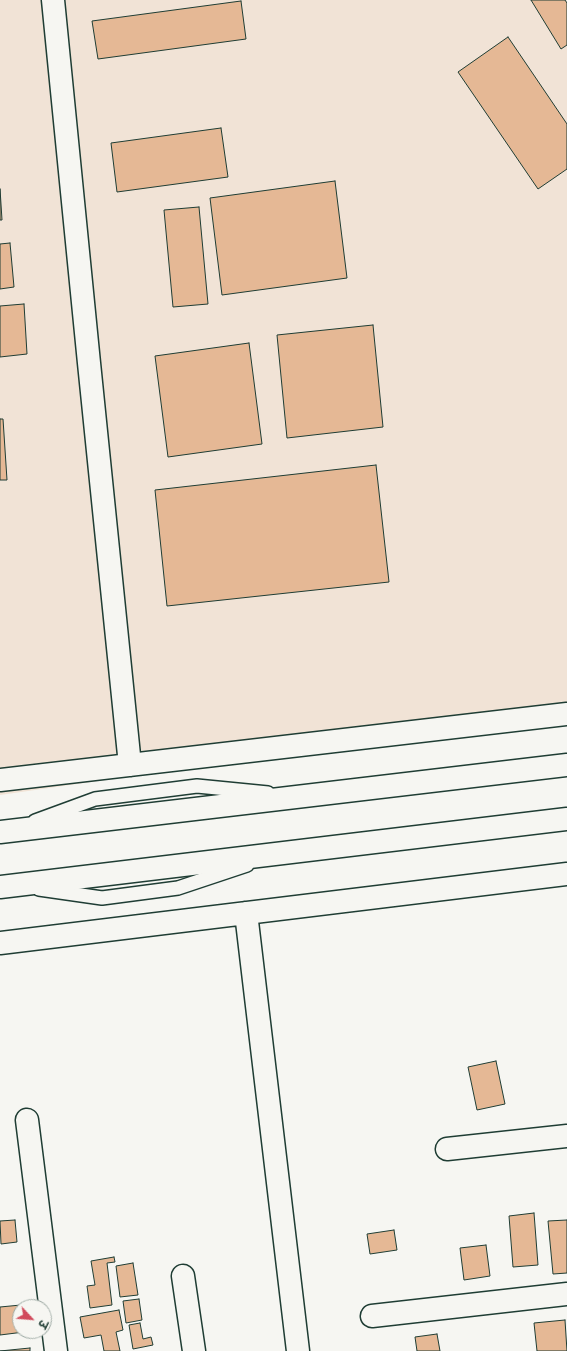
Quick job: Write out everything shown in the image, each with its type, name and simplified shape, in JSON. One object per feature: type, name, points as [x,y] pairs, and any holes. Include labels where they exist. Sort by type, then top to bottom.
[{"type":"street","points":[[53,0],[130,765]]},
{"type":"street","points":[[0,780],[567,714]]},
{"type":"street","points":[[2,831],[567,765]]},
{"type":"street","points":[[8,886],[567,819]]},
{"type":"street","points":[[0,943],[567,874]]},
{"type":"street","points":[[246,913],[298,1351]]},
{"type":"street","points":[[27,1120],[56,1351]]},
{"type":"street","points":[[447,1149],[567,1136]]},
{"type":"street","points":[[183,1276],[194,1351]]},
{"type":"street","points":[[372,1316],[567,1294]]},
{"type":"shaded area","points":[[0,0],[567,0],[567,714],[0,795]]},
{"type":"building","points":[[531,0],[565,0],[567,3],[567,45],[561,49]]},
{"type":"building","points":[[241,1],[246,39],[98,59],[92,21]]},
{"type":"building","points":[[508,37],[567,124],[567,169],[538,189],[458,72]]},
{"type":"building","points":[[221,128],[228,177],[117,192],[111,143]]},
{"type":"building","points":[[335,181],[347,278],[222,295],[210,198]]},
{"type":"building","points":[[0,189],[2,220],[0,220]]},
{"type":"building","points":[[199,207],[208,304],[173,307],[164,210]]},
{"type":"building","points":[[10,243],[14,287],[0,289],[0,244]]},
{"type":"building","points":[[24,304],[27,354],[0,357],[0,306]]},
{"type":"building","points":[[373,325],[383,427],[287,438],[277,335]]},
{"type":"building","points":[[249,343],[262,444],[168,457],[155,356]]},
{"type":"building","points":[[0,419],[3,419],[7,480],[0,480]]},
{"type":"building","points":[[376,465],[389,582],[167,606],[155,490]]},
{"type":"building","points":[[496,1061],[505,1104],[477,1110],[468,1067]]},
{"type":"building","points":[[534,1213],[538,1265],[513,1267],[509,1216]]},
{"type":"building","points":[[15,1220],[17,1242],[1,1244],[0,1221]]},
{"type":"building","points":[[567,1220],[567,1273],[553,1274],[548,1221]]},
{"type":"building","points":[[394,1230],[397,1250],[370,1254],[367,1234]]},
{"type":"building","points":[[486,1245],[490,1276],[464,1280],[460,1248]]},
{"type":"building","points":[[114,1257],[115,1262],[107,1263],[112,1305],[90,1308],[87,1286],[95,1285],[91,1261]]},
{"type":"building","points":[[133,1263],[138,1295],[120,1297],[116,1266]]},
{"type":"building","points":[[139,1299],[142,1320],[126,1323],[123,1301]]},
{"type":"building","points":[[12,1306],[12,1334],[0,1335],[0,1307]]},
{"type":"building","points":[[119,1310],[123,1330],[116,1332],[120,1351],[104,1351],[101,1335],[84,1338],[80,1317]]},
{"type":"building","points":[[565,1320],[567,1351],[537,1351],[534,1323]]},
{"type":"building","points":[[140,1323],[143,1339],[151,1337],[153,1345],[133,1349],[129,1325]]},
{"type":"building","points":[[437,1334],[440,1351],[417,1351],[415,1337]]},
{"type":"building","points":[[30,1348],[30,1351],[0,1351]]}]
